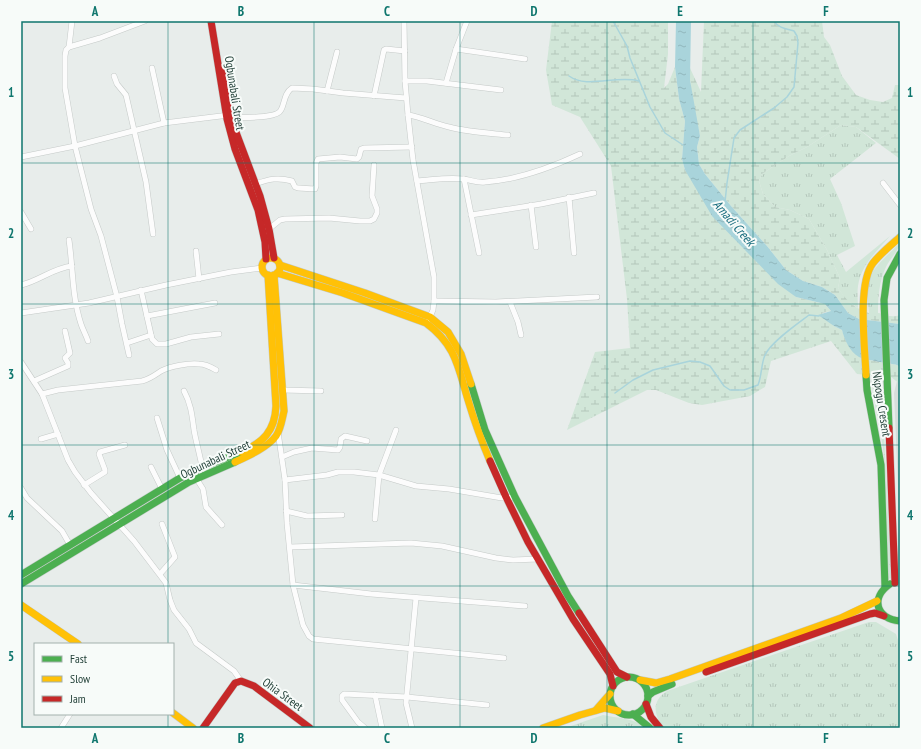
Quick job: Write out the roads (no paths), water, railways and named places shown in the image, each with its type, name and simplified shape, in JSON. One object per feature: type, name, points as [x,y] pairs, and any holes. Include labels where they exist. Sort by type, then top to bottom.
[{"type":"street","points":[[72,21],[69,47],[66,50],[65,56],[65,88],[75,146],[117,297],[129,355]]},
{"type":"street","points":[[69,47],[100,38],[145,21]]},
{"type":"street","name":"Ogbunabali Street","points":[[211,21],[230,116],[255,184],[269,229],[274,258]]},
{"type":"street","name":"Ogbunabali Street","points":[[216,21],[235,149],[258,212],[265,242],[266,259]]},
{"type":"street","points":[[404,21],[406,98],[417,181],[434,277],[433,310],[428,320]]},
{"type":"street","points":[[446,83],[456,49],[467,21]]},
{"type":"street","points":[[374,96],[384,50],[386,48],[405,51]]},
{"type":"street","points":[[456,49],[524,59]]},
{"type":"street","points":[[327,91],[337,52]]},
{"type":"street","points":[[152,68],[164,123]]},
{"type":"street","points":[[114,76],[126,95],[146,182],[153,234]]},
{"type":"street","points":[[405,81],[427,81],[501,90]]},
{"type":"street","points":[[21,157],[75,146],[164,123],[230,116],[267,116],[278,114],[281,111],[287,93],[292,88],[313,88],[327,91],[406,98]]},
{"type":"street","points":[[408,115],[450,127],[508,135]]},
{"type":"street","points":[[255,184],[271,178],[282,178],[292,181],[295,187],[298,188],[315,189],[316,163],[318,159],[340,157],[357,159],[361,150],[364,148],[412,147]]},
{"type":"street","points":[[417,181],[464,179],[476,182],[485,182],[512,178],[552,166],[580,154]]},
{"type":"street","points":[[269,229],[280,220],[284,219],[329,218],[360,221],[370,221],[374,219],[377,213],[372,196],[374,165]]},
{"type":"street","points":[[464,179],[479,253]]},
{"type":"street","points":[[883,183],[900,205]]},
{"type":"street","points":[[471,215],[594,193]]},
{"type":"street","points":[[569,197],[574,253]]},
{"type":"street","points":[[531,205],[536,247]]},
{"type":"street","points":[[21,212],[31,229]]},
{"type":"street","name":"Nkpogu Cresent","points":[[885,586],[880,465],[866,377],[863,297],[866,277],[873,263],[900,237]]},
{"type":"street","points":[[69,240],[77,305],[81,325],[85,331],[88,341]]},
{"type":"street","points":[[196,251],[199,278]]},
{"type":"street","name":"Nkpogu Cresent","points":[[898,583],[886,378],[884,300],[887,278],[900,254]]},
{"type":"street","points":[[262,268],[266,259],[274,258],[280,265],[365,293],[428,320],[448,332],[462,354],[485,430],[515,498],[568,596],[617,672],[627,677],[656,683],[846,616],[877,601]]},
{"type":"street","points":[[273,274],[280,268],[280,265]]},
{"type":"street","points":[[21,285],[32,282],[56,270],[72,266]]},
{"type":"street","points":[[21,313],[77,305],[199,278],[262,268]]},
{"type":"street","points":[[262,268],[265,273],[343,292],[428,320],[450,346],[482,440],[507,499],[562,601],[610,674],[613,686]]},
{"type":"street","name":"Ogbunabali Street","points":[[21,582],[196,478],[257,452],[269,443],[278,432],[284,411],[273,274]]},
{"type":"street","name":"Ogbunabali Street","points":[[21,582],[70,545],[180,478],[202,467],[253,446],[266,435],[274,423],[276,406],[273,274]]},
{"type":"street","points":[[141,290],[151,335],[154,342],[160,344],[191,337],[220,334]]},
{"type":"street","points":[[434,301],[510,302],[598,297]]},
{"type":"street","points":[[510,302],[518,322],[521,335]]},
{"type":"street","points":[[147,316],[215,304]]},
{"type":"street","points":[[34,381],[68,366],[65,358],[70,354],[70,351],[65,331]]},
{"type":"street","points":[[127,343],[151,335]]},
{"type":"street","points":[[21,362],[42,394],[68,460],[75,472],[84,485],[120,524],[160,574],[166,583],[174,610],[189,629],[196,643],[234,671],[241,680],[235,683],[231,688],[203,728]]},
{"type":"street","points":[[42,394],[58,390],[142,382],[149,380],[164,370],[189,364],[207,365],[216,370]]},
{"type":"street","points":[[283,390],[321,391]]},
{"type":"street","points":[[184,391],[192,411],[194,431],[202,467]]},
{"type":"street","points":[[157,418],[167,450],[180,478]]},
{"type":"street","points":[[374,519],[378,475],[396,430]]},
{"type":"street","points":[[278,432],[285,480],[286,511],[293,585],[303,625],[311,638],[504,658]]},
{"type":"street","points":[[41,438],[58,434]]},
{"type":"street","points":[[282,457],[294,452],[312,448],[338,450],[341,439],[345,436],[367,441]]},
{"type":"street","points":[[269,443],[279,447]]},
{"type":"street","points":[[84,485],[105,472],[99,454],[100,452],[125,445]]},
{"type":"street","points":[[151,467],[162,489]]},
{"type":"street","points":[[285,480],[327,475],[342,471],[378,475],[416,486],[449,489],[507,499],[515,498]]},
{"type":"street","points":[[196,478],[203,489],[206,507],[222,525]]},
{"type":"street","points":[[21,488],[30,502],[62,531],[70,545]]},
{"type":"street","points":[[286,511],[307,516],[342,515]]},
{"type":"street","points":[[160,574],[175,558],[162,524]]},
{"type":"street","points":[[290,547],[411,543],[442,546],[496,558],[513,560],[538,559]]},
{"type":"street","points":[[898,583],[885,586],[879,593],[877,601],[879,610],[884,616],[890,620],[900,622]]},
{"type":"street","points":[[293,585],[416,598],[524,606]]},
{"type":"street","points":[[562,601],[568,596]]},
{"type":"street","points":[[412,728],[406,703],[416,598]]},
{"type":"street","points":[[23,609],[76,643]]},
{"type":"street","points":[[648,696],[668,685],[854,619],[872,613],[884,616]]},
{"type":"street","points":[[596,710],[610,694],[613,686],[618,680],[627,677]]},
{"type":"street","name":"Ohia Street","points":[[241,680],[254,686],[310,728]]},
{"type":"street","points":[[543,728],[606,708],[626,714],[633,714],[642,710],[646,704],[648,696],[646,687],[640,680]]},
{"type":"street","points":[[365,728],[358,722],[342,700],[342,696],[344,694],[407,697],[487,705]]},
{"type":"street","points":[[610,694],[612,705],[618,711]]},
{"type":"street","points":[[375,695],[382,728]]},
{"type":"street","points":[[646,704],[651,718],[660,728]]},
{"type":"street","points":[[174,714],[193,728]]},
{"type":"street","points":[[633,714],[650,728]]},
{"type":"street","points":[[60,728],[69,715]]},
{"type":"water","name":"Amadi Creek","points":[[676,21],[691,21],[690,80],[700,136],[697,147],[699,164],[705,174],[786,270],[803,281],[822,287],[835,295],[848,313],[859,319],[900,324],[900,367],[897,365],[862,358],[856,355],[848,345],[842,330],[818,315],[831,311],[825,304],[796,297],[778,284],[712,216],[685,170],[682,159],[685,121],[679,99],[675,67]]},
{"type":"waterway","points":[[613,21],[627,46],[630,58],[650,107],[665,133],[683,145]]},
{"type":"waterway","name":"Amadi Creek","points":[[725,202],[734,138],[740,130],[774,108],[787,97],[794,87],[798,43],[797,36],[794,31],[780,27],[774,21]]},
{"type":"waterway","points":[[569,76],[576,80],[593,82],[621,80],[639,81]]},
{"type":"waterway","points":[[615,393],[633,380],[653,370],[690,361],[700,362],[710,366],[724,386],[730,390],[744,390],[758,385],[764,358],[768,350],[809,315],[819,316]]}]
